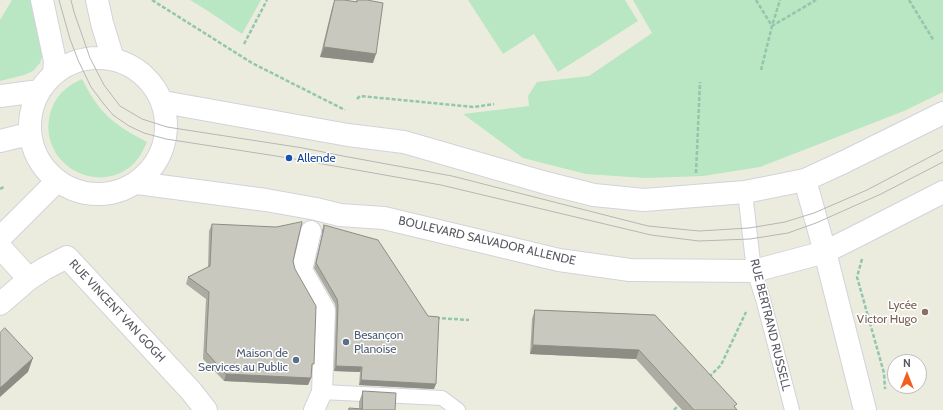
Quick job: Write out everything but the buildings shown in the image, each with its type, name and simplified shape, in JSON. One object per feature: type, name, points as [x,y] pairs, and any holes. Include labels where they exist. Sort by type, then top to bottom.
[{"type":"street","points":[[42,0],[55,61],[54,73]]},
{"type":"street","points":[[97,0],[113,59]]},
{"type":"street","points":[[101,57],[113,59],[134,67],[151,82],[163,102],[166,113],[168,127],[166,139],[161,155],[151,171],[137,183],[118,192],[97,195],[76,191],[57,181],[45,169],[35,154],[30,138],[32,106],[39,91],[54,73],[78,60],[101,57]]},
{"type":"street","points":[[0,96],[39,91]]},
{"type":"street","points":[[163,102],[348,135],[404,142],[546,183],[594,195],[644,200],[745,192],[805,180],[943,113]]},
{"type":"street","points":[[0,141],[20,136],[30,138]]},
{"type":"street","points":[[805,180],[865,410]]},
{"type":"street","points":[[0,238],[57,181]]},
{"type":"street","name":"BOULEVARD SALVADOR ALLENDE","points":[[137,183],[266,200],[340,215],[384,218],[560,260],[630,270],[754,271],[825,252],[943,192]]},
{"type":"street","points":[[311,231],[302,270],[325,310],[322,392],[314,410]]},
{"type":"street","points":[[0,247],[29,279]]},
{"type":"street","name":"RUE VINCENT VAN GOGH","points":[[0,304],[29,279],[66,256],[191,391],[206,410]]},
{"type":"lane","name":"RUE BERTRAND RUSSELL","points":[[745,192],[754,271],[763,299],[792,410]]},
{"type":"lane","points":[[322,392],[442,398],[458,410]]},
{"type":"path","points":[[152,0],[252,64],[346,110]]},
{"type":"path","points":[[244,44],[268,0]]},
{"type":"path","points":[[756,0],[772,26]]},
{"type":"path","points":[[761,70],[780,0]]},
{"type":"path","points":[[772,26],[816,0]]},
{"type":"path","points":[[909,0],[934,41]]},
{"type":"path","points":[[696,174],[700,82]]},
{"type":"path","points":[[357,99],[360,96],[474,107],[494,104]]},
{"type":"path","points":[[0,189],[4,187]]},
{"type":"path","points":[[857,277],[884,373],[886,393]]},
{"type":"path","points":[[705,380],[721,365],[746,312]]},
{"type":"path","points":[[434,318],[468,320]]},
{"type":"path","points":[[674,410],[684,400]]},
{"type":"green space","points":[[12,0],[31,0],[43,48],[42,57],[40,63],[33,71],[24,75],[0,81],[0,20]]},
{"type":"green space","points":[[190,0],[261,0],[242,34]]},
{"type":"green space","points":[[468,0],[625,0],[638,21],[558,72],[534,34],[503,54]]},
{"type":"green space","points":[[633,0],[943,0],[943,92],[904,111],[760,167],[703,176],[645,178],[586,174],[523,158],[463,114],[529,106],[528,96],[537,82],[589,76],[652,33]]},
{"type":"green space","points":[[82,79],[88,91],[108,117],[125,130],[147,142],[140,156],[133,165],[115,175],[100,177],[85,175],[71,169],[60,159],[52,146],[48,131],[52,108],[58,97],[66,89]]},
{"type":"tram line","points":[[59,0],[70,39],[91,87],[113,115],[129,126],[144,133],[166,139],[289,158],[441,185],[651,235],[699,241],[750,239],[788,233],[816,223],[881,194],[943,162]]},
{"type":"tram line","points":[[71,0],[90,58],[104,85],[120,106],[142,119],[167,127],[303,148],[452,176],[648,226],[699,231],[749,228],[785,222],[814,213],[867,190],[943,150]]},
{"type":"place","name":"Allende","points":[[289,158]]},
{"type":"place","name":"Lycée Victor Hugo","points":[[925,312]]},
{"type":"place","name":"Besançon Planoise","points":[[346,342]]},
{"type":"place","name":"Maison de Services au Public","points":[[296,360]]}]
